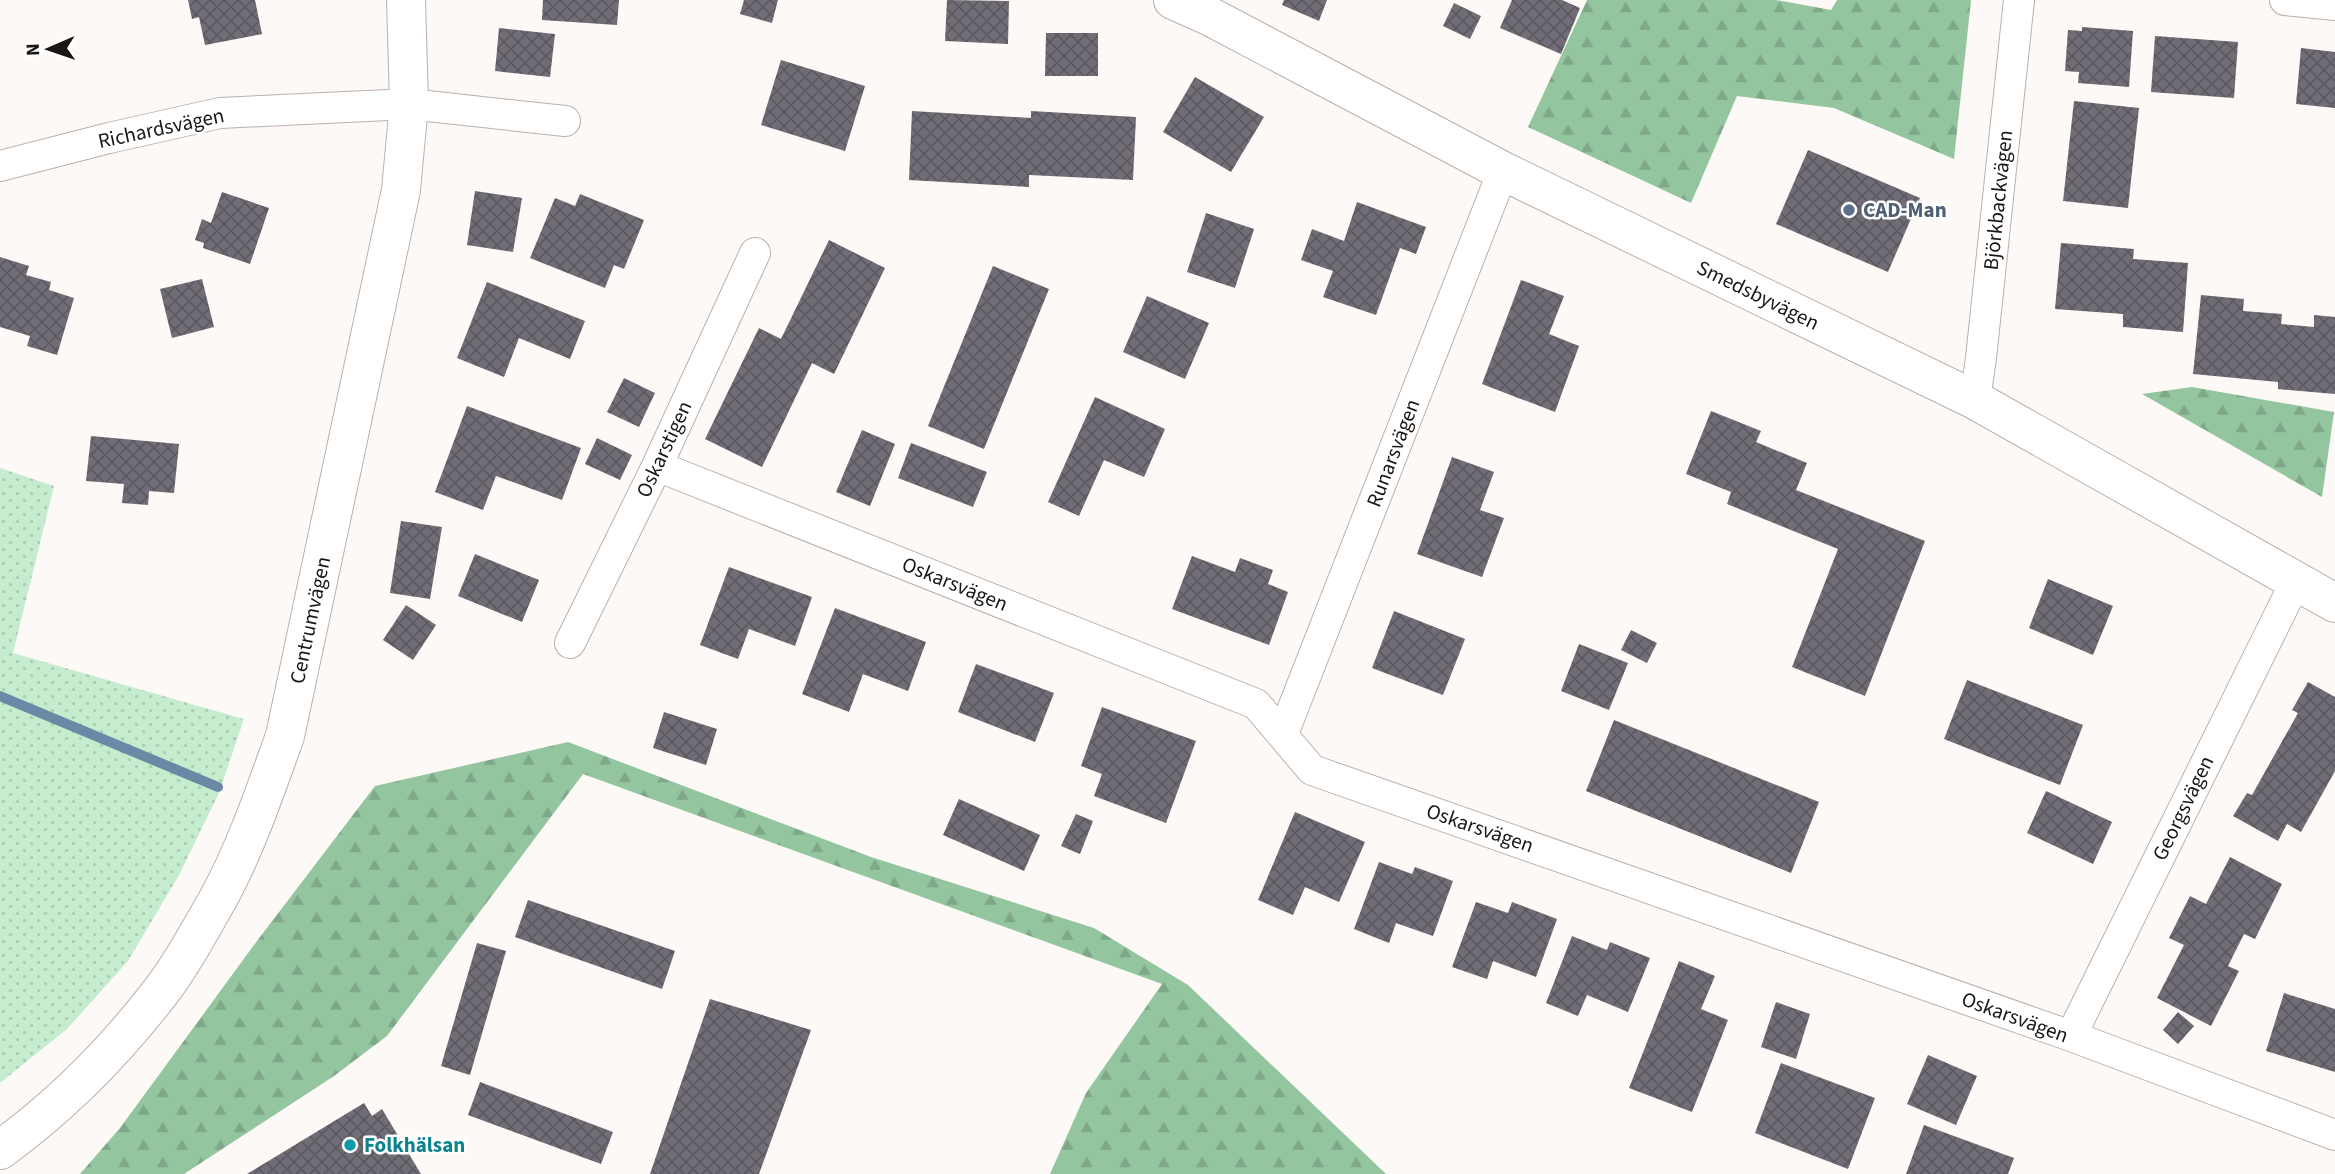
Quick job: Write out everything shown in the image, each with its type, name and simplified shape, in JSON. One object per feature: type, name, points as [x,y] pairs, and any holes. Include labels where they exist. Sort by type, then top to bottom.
[{"type":"main road","name":"Centrumvägen","points":[[0,1150],[20,1136],[100,1065],[164,988],[219,897],[257,813],[285,736],[401,190],[409,104],[406,0]]},
{"type":"main road","name":"Smedsbyvägen","points":[[1173,0],[1211,17],[1503,171],[1975,400],[2335,603]]},
{"type":"street","name":"Björkbackvägen","points":[[1975,400],[2019,0]]},
{"type":"street","points":[[2285,0],[2335,5]]},
{"type":"street","points":[[409,104],[565,121]]},
{"type":"street","name":"Richardsvägen","points":[[0,166],[220,113],[409,104]]},
{"type":"street","name":"Runarsvägen","points":[[1283,734],[1503,171]]},
{"type":"street","name":"Oskarstigen","points":[[570,643],[657,466],[755,253]]},
{"type":"street","name":"Oskarsvägen","points":[[657,466],[1256,704],[1312,770],[2071,1036],[2335,1135]]},
{"type":"street","name":"Georgsvägen","points":[[2071,1036],[2295,580]]},
{"type":"green space","points":[[1587,0],[1776,0],[1831,10],[1837,0],[1971,0],[1954,159],[1834,108],[1737,96],[1691,203],[1528,127]]},
{"type":"green space","points":[[2192,387],[2334,412],[2322,497],[2142,394]]},
{"type":"green space","points":[[0,468],[54,486],[13,653],[244,719],[219,793],[179,875],[128,961],[67,1029],[0,1083]]},
{"type":"green space","points":[[568,742],[871,857],[1094,928],[1188,985],[1386,1174],[1050,1174],[1086,1093],[1162,984],[583,774],[387,1036],[334,1076],[184,1174],[80,1174],[120,1128],[375,786]]},
{"type":"building","points":[[188,0],[255,0],[262,34],[205,45],[199,17],[192,19]]},
{"type":"building","points":[[543,0],[619,0],[617,25],[542,20]]},
{"type":"building","points":[[744,0],[778,0],[772,23],[740,14]]},
{"type":"building","points":[[947,0],[1009,1],[1008,44],[945,41]]},
{"type":"building","points":[[1284,0],[1327,0],[1319,21],[1282,5]]},
{"type":"building","points":[[1512,0],[1562,0],[1580,8],[1561,54],[1500,28]]},
{"type":"building","points":[[1454,3],[1481,16],[1470,39],[1443,26]]},
{"type":"building","points":[[2082,27],[2133,31],[2129,87],[2078,83],[2079,72],[2065,71],[2068,30],[2082,31]]},
{"type":"building","points":[[499,28],[555,34],[550,77],[495,71]]},
{"type":"building","points":[[1046,33],[1098,33],[1098,76],[1045,76]]},
{"type":"building","points":[[2155,36],[2238,42],[2234,98],[2151,92]]},
{"type":"building","points":[[2301,48],[2335,52],[2335,108],[2296,104]]},
{"type":"building","points":[[781,60],[865,86],[845,151],[761,125]]},
{"type":"building","points":[[1195,77],[1264,117],[1231,172],[1163,132]]},
{"type":"building","points":[[2074,101],[2139,108],[2128,208],[2063,201]]},
{"type":"building","points":[[912,111],[1031,118],[1031,111],[1136,117],[1133,180],[1029,175],[1029,187],[909,180]]},
{"type":"building","points":[[1808,150],[1920,198],[1888,272],[1776,224]]},
{"type":"building","points":[[475,191],[522,198],[513,252],[467,245]]},
{"type":"building","points":[[222,192],[269,208],[250,264],[203,248],[204,243],[195,240],[202,219],[211,223]]},
{"type":"building","points":[[580,194],[644,220],[624,269],[614,265],[605,288],[530,258],[555,198],[575,206]]},
{"type":"building","points":[[1357,202],[1426,227],[1416,254],[1400,248],[1376,315],[1323,297],[1333,271],[1301,260],[1312,229],[1344,241]]},
{"type":"building","points":[[1206,213],[1254,229],[1235,288],[1187,272]]},
{"type":"building","points":[[829,240],[885,268],[834,374],[812,363],[762,467],[705,439],[759,328],[781,339]]},
{"type":"building","points":[[2061,243],[2134,249],[2133,259],[2188,263],[2183,332],[2123,327],[2123,314],[2055,309]]},
{"type":"building","points":[[0,257],[29,266],[26,275],[51,282],[49,290],[74,298],[57,355],[27,346],[30,336],[0,327]]},
{"type":"building","points":[[993,266],[1049,289],[984,449],[928,426]]},
{"type":"building","points":[[202,279],[214,327],[172,338],[160,289]]},
{"type":"building","points":[[1521,280],[1564,296],[1549,334],[1579,346],[1555,412],[1482,384]]},
{"type":"building","points":[[487,282],[585,321],[570,359],[519,338],[504,377],[457,358]]},
{"type":"building","points":[[2201,295],[2244,299],[2243,311],[2282,314],[2281,324],[2314,327],[2314,315],[2335,317],[2335,394],[2278,389],[2278,382],[2193,374]]},
{"type":"building","points":[[1147,296],[1209,323],[1185,379],[1123,352]]},
{"type":"building","points":[[624,378],[655,393],[639,427],[607,412]]},
{"type":"building","points":[[1095,397],[1165,429],[1144,477],[1104,460],[1079,516],[1048,502]]},
{"type":"building","points":[[467,406],[581,448],[562,500],[496,476],[483,510],[435,492]]},
{"type":"building","points":[[1711,411],[1761,431],[1756,442],[1807,463],[1796,490],[1925,541],[1865,696],[1792,667],[1838,549],[1727,504],[1731,492],[1686,474]]},
{"type":"building","points":[[862,430],[895,444],[870,506],[836,492]]},
{"type":"building","points":[[91,436],[179,444],[174,493],[149,491],[148,505],[122,503],[124,484],[86,481]]},
{"type":"building","points":[[597,438],[632,455],[620,480],[585,464]]},
{"type":"building","points":[[911,443],[987,472],[973,507],[898,478]]},
{"type":"building","points":[[1452,457],[1494,472],[1480,510],[1504,518],[1482,577],[1417,554]]},
{"type":"building","points":[[401,521],[442,527],[430,599],[390,593]]},
{"type":"building","points":[[475,554],[539,580],[522,622],[458,596]]},
{"type":"building","points":[[1192,556],[1235,572],[1240,558],[1273,570],[1268,584],[1288,592],[1269,645],[1172,609]]},
{"type":"building","points":[[729,567],[812,597],[795,646],[749,629],[738,659],[700,645]]},
{"type":"building","points":[[2048,579],[2113,606],[2093,655],[2029,628]]},
{"type":"building","points":[[406,605],[436,625],[413,660],[383,640]]},
{"type":"building","points":[[835,608],[926,642],[908,691],[863,674],[849,712],[802,694]]},
{"type":"building","points":[[1394,611],[1465,639],[1443,695],[1372,668]]},
{"type":"building","points":[[1631,630],[1657,643],[1647,663],[1621,650]]},
{"type":"building","points":[[1579,644],[1628,663],[1609,710],[1561,691]]},
{"type":"building","points":[[976,664],[1054,693],[1035,742],[958,712]]},
{"type":"building","points":[[1967,680],[2083,725],[2060,785],[1944,739]]},
{"type":"building","points":[[2308,682],[2335,697],[2335,771],[2301,832],[2287,824],[2278,841],[2233,816],[2247,793],[2252,795],[2298,713],[2292,710]]},
{"type":"building","points":[[1102,707],[1196,741],[1166,823],[1094,796],[1102,774],[1081,766]]},
{"type":"building","points":[[664,712],[717,729],[706,765],[653,748]]},
{"type":"building","points":[[1614,720],[1819,802],[1791,873],[1586,791]]},
{"type":"building","points":[[2046,791],[2112,822],[2093,864],[2027,833]]},
{"type":"building","points":[[959,799],[1040,835],[1024,871],[943,835]]},
{"type":"building","points":[[1295,812],[1365,842],[1339,902],[1305,887],[1293,915],[1258,900]]},
{"type":"building","points":[[1076,814],[1093,821],[1080,854],[1061,846]]},
{"type":"building","points":[[2230,857],[2282,884],[2255,939],[2244,934],[2228,966],[2239,971],[2211,1026],[2157,998],[2184,945],[2169,938],[2190,896],[2206,904]]},
{"type":"building","points":[[1379,862],[1412,874],[1415,867],[1453,881],[1433,936],[1396,923],[1389,943],[1354,929]]},
{"type":"building","points":[[528,900],[675,951],[662,989],[515,937]]},
{"type":"building","points":[[1476,902],[1508,913],[1512,902],[1557,919],[1536,977],[1493,961],[1487,979],[1452,967]]},
{"type":"building","points":[[1572,936],[1607,950],[1610,942],[1650,958],[1628,1012],[1587,995],[1578,1016],[1546,1003]]},
{"type":"building","points":[[477,943],[506,951],[470,1075],[441,1066]]},
{"type":"building","points":[[1679,961],[1715,976],[1701,1009],[1728,1020],[1692,1112],[1629,1088]]},
{"type":"building","points":[[2284,993],[2335,1009],[2335,1072],[2266,1051]]},
{"type":"building","points":[[710,999],[811,1030],[759,1174],[650,1174]]},
{"type":"building","points":[[1776,1002],[1810,1014],[1796,1059],[1761,1047]]},
{"type":"building","points":[[2178,1012],[2194,1026],[2178,1044],[2163,1030]]},
{"type":"building","points":[[1928,1055],[1977,1076],[1956,1125],[1907,1104]]},
{"type":"building","points":[[1781,1063],[1875,1098],[1848,1169],[1755,1133]]},
{"type":"building","points":[[480,1082],[613,1132],[601,1164],[468,1115]]},
{"type":"building","name":"Folkhälsan","points":[[364,1103],[372,1116],[382,1109],[421,1174],[247,1174]]},
{"type":"building","points":[[1924,1125],[2014,1158],[2008,1174],[1906,1174]]},
{"type":"waterway","points":[[0,696],[218,787]]},
{"type":"place","name":"CAD-Man","points":[[1849,210]]},
{"type":"place","name":"Folkhälsan","points":[[350,1145]]}]
